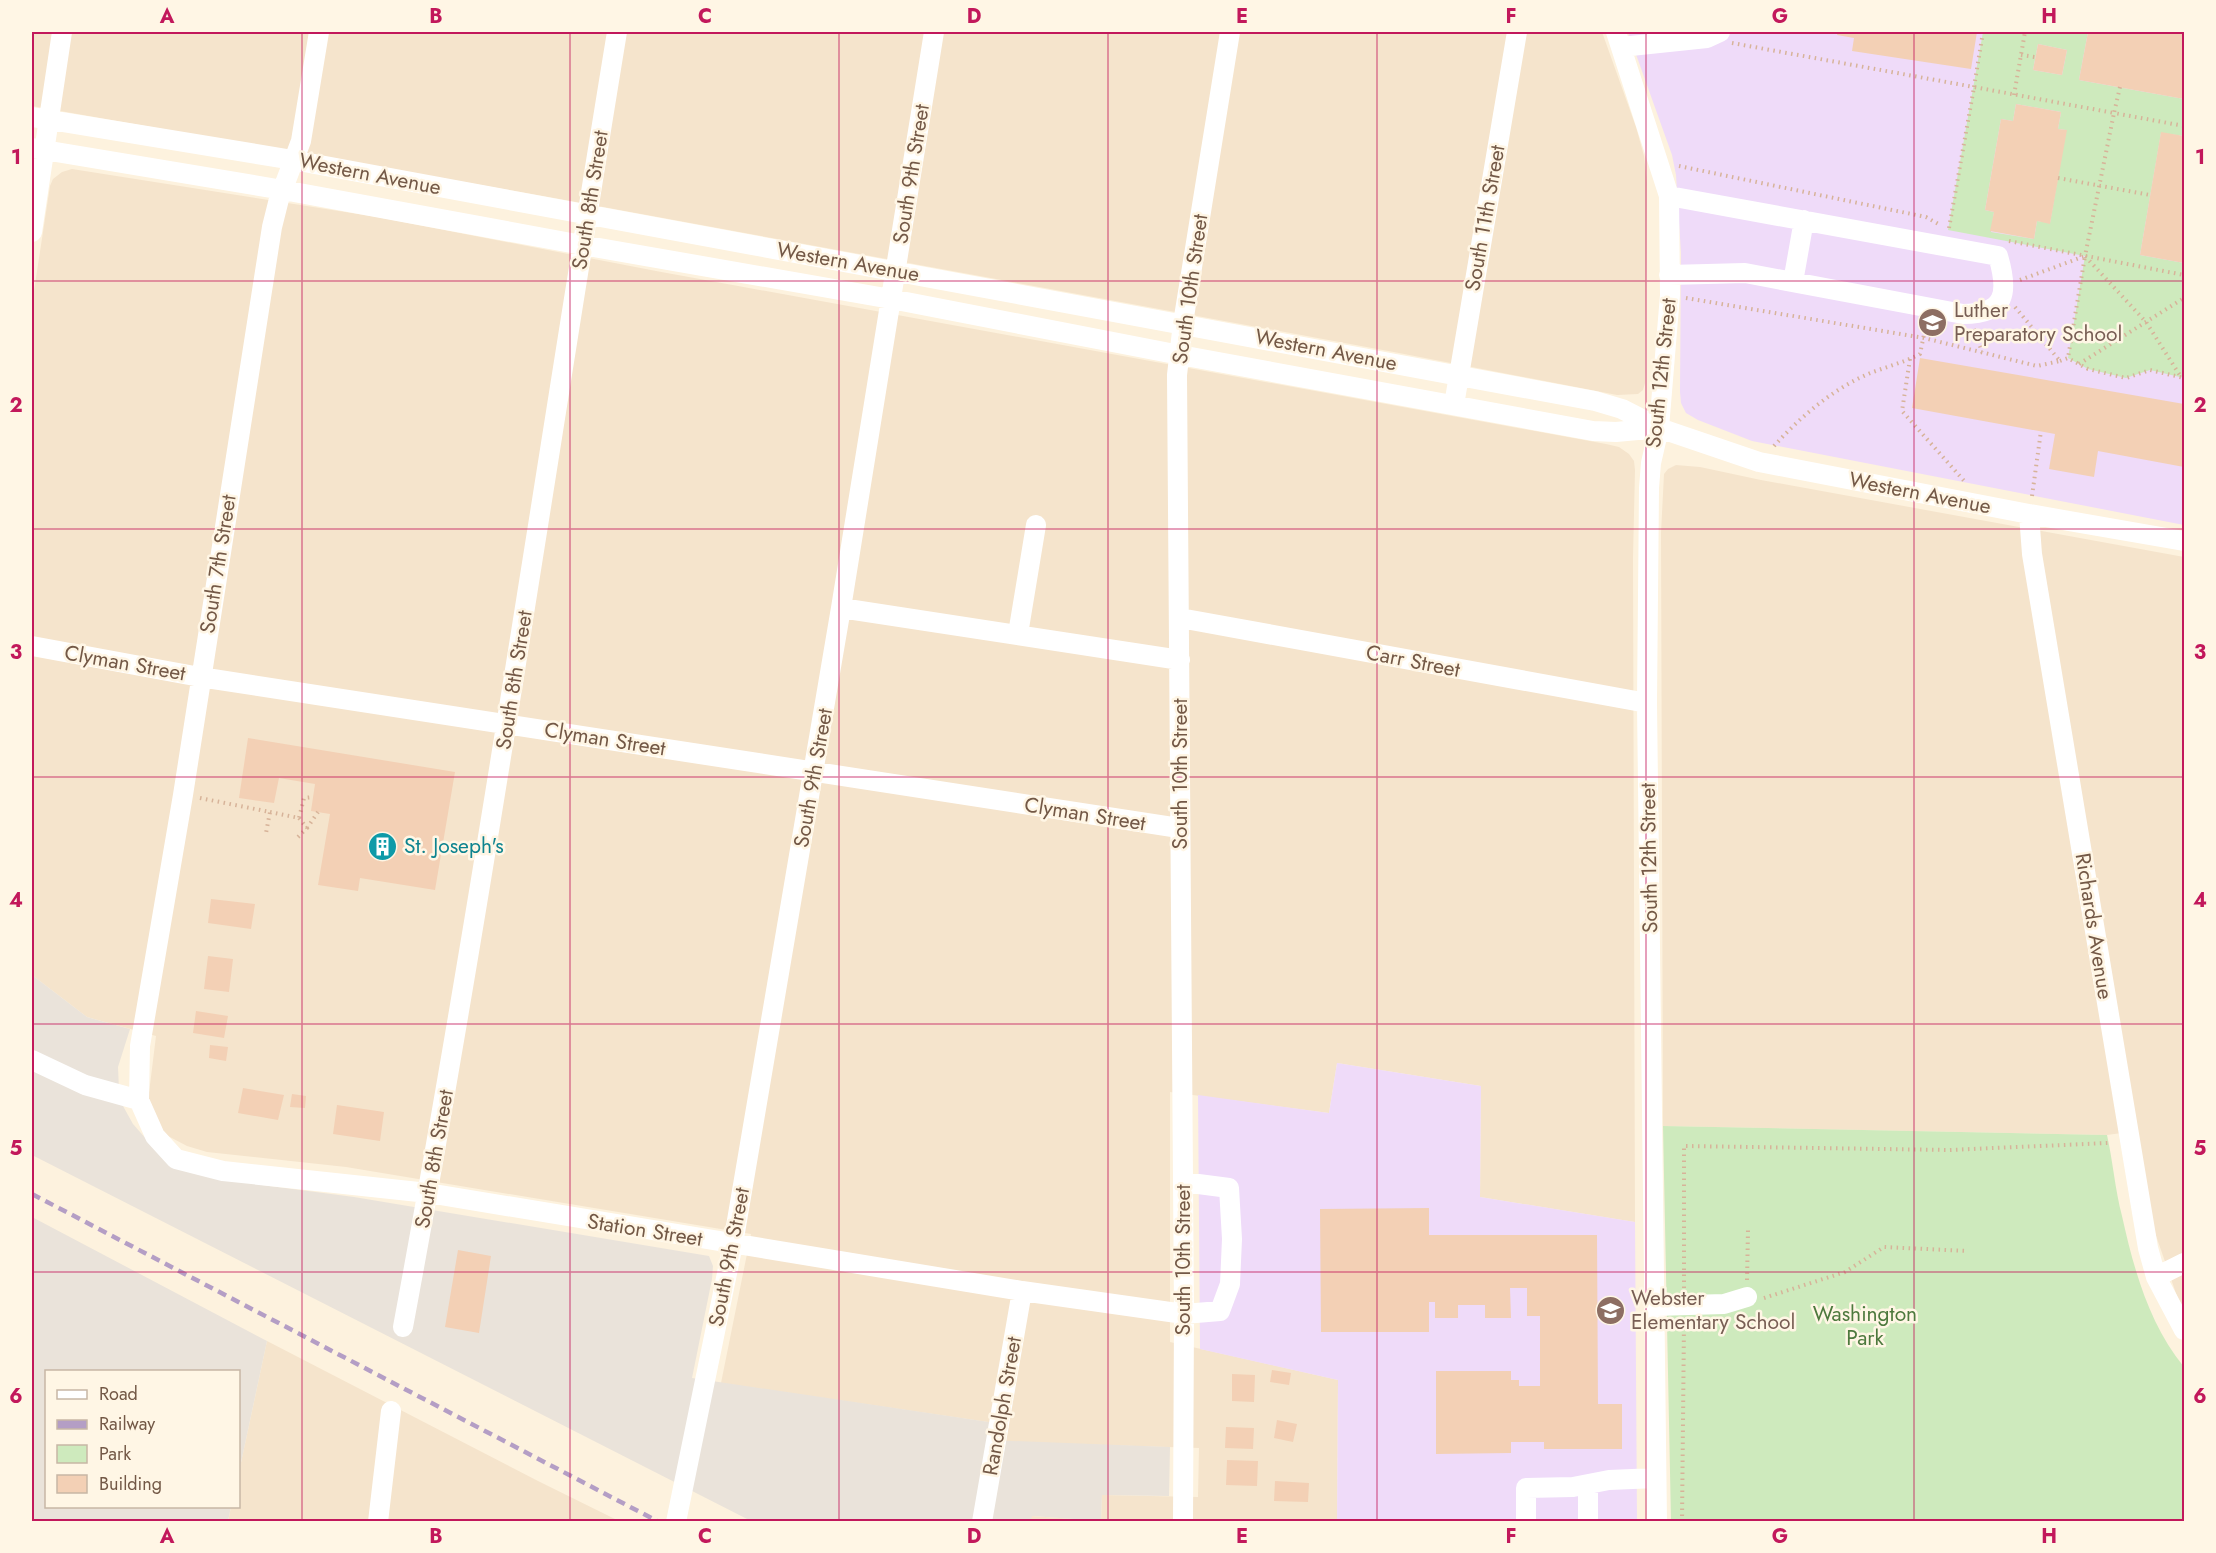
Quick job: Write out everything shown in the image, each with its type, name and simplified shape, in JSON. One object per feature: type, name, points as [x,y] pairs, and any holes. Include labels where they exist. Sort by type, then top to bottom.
[{"type":"street","points":[[32,232],[40,118],[62,32]]},
{"type":"street","name":"South 7th Street","points":[[139,1100],[140,1046],[183,795],[272,227],[301,141],[319,32]]},
{"type":"street","name":"South 8th Street","points":[[403,1327],[428,1193],[507,724],[617,32]]},
{"type":"street","name":"South 9th Street","points":[[676,1521],[733,1244],[842,608],[934,32]]},
{"type":"street","name":"South 10th Street","points":[[1183,1521],[1184,1314],[1177,399],[1183,324],[1230,32]]},
{"type":"street","name":"South 11th Street","points":[[1454,405],[1517,32]]},
{"type":"street","points":[[1619,39],[1713,35]]},
{"type":"street","name":"South 12th Street","points":[[1619,39],[1669,196],[1670,285],[1659,428],[1648,488],[1647,703],[1657,1521]]},
{"type":"street","name":"Western Avenue","points":[[40,118],[293,160],[1595,401],[1622,409],[1659,428],[1759,462],[2184,541]]},
{"type":"street","name":"Western Avenue","points":[[38,149],[891,298],[1179,355],[1593,431],[1616,432],[1659,428]]},
{"type":"street","points":[[1669,196],[1998,256],[2010,287],[1996,306],[1982,314],[1963,314],[1745,273],[1670,285]]},
{"type":"street","points":[[1793,282],[1804,220]]},
{"type":"street","name":"Richards Avenue","points":[[2029,514],[2032,554],[2146,1240],[2156,1277],[2184,1330]]},
{"type":"street","points":[[1018,634],[1036,525]]},
{"type":"street","points":[[842,608],[1179,660]]},
{"type":"street","name":"Carr Street","points":[[1179,618],[1647,703]]},
{"type":"street","name":"Clyman Street","points":[[32,646],[200,677],[1179,828]]},
{"type":"street","points":[[32,1060],[51,1071],[85,1085],[139,1100]]},
{"type":"street","name":"Station Street","points":[[139,1100],[155,1136],[176,1159],[223,1171],[428,1193],[1022,1291],[1184,1314],[1220,1311],[1230,1284],[1232,1239],[1230,1188],[1183,1182]]},
{"type":"street","points":[[2156,1277],[2184,1263]]},
{"type":"street","name":"Randolph Street","points":[[982,1521],[1022,1291]]},
{"type":"street","points":[[1655,1306],[1724,1304],[1747,1297]]},
{"type":"street","points":[[378,1521],[391,1411]]},
{"type":"street","points":[[1526,1521],[1526,1488],[1573,1487],[1610,1480],[1656,1478]]},
{"type":"street","points":[[1588,1484],[1588,1521]]},
{"type":"path","points":[[1948,230],[1983,32]]},
{"type":"path","points":[[2014,94],[2025,32]]},
{"type":"path","points":[[1713,35],[2184,126]]},
{"type":"path","points":[[2021,55],[2035,57]]},
{"type":"path","points":[[2068,358],[2085,256],[2120,87]]},
{"type":"path","points":[[1659,162],[1926,217],[1948,230],[1959,232]]},
{"type":"path","points":[[2058,178],[2151,195]]},
{"type":"path","points":[[2000,240],[2184,275]]},
{"type":"path","points":[[2060,362],[2010,287],[2085,256]]},
{"type":"path","points":[[2085,256],[2146,322],[2182,377]]},
{"type":"path","points":[[1670,285],[1924,338],[2037,366],[2060,362],[2068,358]]},
{"type":"path","points":[[2079,364],[2184,298]]},
{"type":"path","points":[[1759,462],[1789,429],[1838,390],[1871,372],[1920,354],[1929,308]]},
{"type":"path","points":[[2068,358],[2088,369],[2126,378],[2150,370],[2182,377]]},
{"type":"path","points":[[1910,359],[1902,411],[1987,506]]},
{"type":"path","points":[[2029,514],[2042,431]]},
{"type":"path","points":[[183,795],[299,818],[307,828]]},
{"type":"path","points":[[299,818],[304,798],[313,797]]},
{"type":"path","points":[[266,833],[270,812]]},
{"type":"path","points":[[298,837],[318,812]]},
{"type":"path","points":[[1682,1521],[1684,1146],[1949,1150],[2108,1143]]},
{"type":"path","points":[[1748,1230],[1747,1297],[1760,1299],[1845,1272],[1884,1247],[1968,1251]]},
{"type":"shaded area","points":[[32,32],[1602,32],[1644,156],[1647,182],[1645,383],[1643,390],[1638,394],[1617,395],[543,196],[32,106]]},
{"type":"shaded area","name":"Luther Preparatory School","points":[[1628,32],[2184,32],[2184,525],[1752,441],[1686,413],[1681,403],[1680,392],[1681,253],[1676,175],[1672,155]]},
{"type":"shaded area","points":[[72,169],[377,217],[656,271],[1619,447],[1634,461],[1635,470],[1633,558],[1635,1222],[1480,1197],[1481,1086],[1337,1063],[1329,1113],[1170,1092],[1170,1342],[1338,1380],[1337,1521],[1101,1521],[1102,1495],[1198,1497],[1199,1448],[1006,1442],[1009,1425],[721,1383],[751,1234],[346,1167],[207,1152],[187,1146],[168,1136],[157,1126],[148,1101],[156,1036],[87,1017],[32,975],[32,304],[50,186],[53,179],[62,172]]},
{"type":"shaded area","points":[[1676,465],[1700,467],[2184,557],[2184,1310],[2179,1302],[2153,1227],[2136,1131],[2107,1135],[1663,1126],[1661,533],[1664,474]]},
{"type":"shaded area","points":[[32,975],[87,1017],[130,1029],[118,1067],[119,1090],[123,1106],[133,1124],[147,1140],[218,1177],[354,1197],[709,1256],[713,1266],[712,1279],[692,1378],[989,1422],[987,1440],[1170,1447],[1169,1496],[1102,1495],[1101,1521],[1032,1516],[1030,1522],[751,1521],[32,1155]]},
{"type":"shaded area","points":[[1337,1063],[1481,1086],[1480,1197],[1635,1222],[1637,1521],[1337,1521],[1338,1380],[1200,1349],[1198,1095],[1329,1113]]},
{"type":"shaded area","points":[[32,1217],[267,1341],[240,1467],[240,1370],[45,1370],[45,1508],[231,1508],[228,1521],[32,1521]]},
{"type":"shaded area","points":[[267,1341],[619,1521],[228,1522],[231,1508],[240,1508],[240,1467]]},
{"type":"shaded area","points":[[1031,1516],[1101,1521],[1030,1521]]},
{"type":"green space","points":[[1983,32],[2088,32],[2079,80],[2184,99],[2184,136],[2161,133],[2140,255],[2184,263],[2184,378],[2150,370],[2126,378],[2088,369],[2068,358],[2085,256],[1948,230]],"holes":[[[2038,44],[2067,50],[2062,75],[2033,70]],[[2016,104],[2061,112],[2058,129],[2066,130],[2050,223],[2037,221],[2034,239],[1991,232],[1994,212],[1985,210],[2001,119],[2013,121]]]},
{"type":"green space","name":"Washington Park","points":[[1663,1126],[2107,1135],[2120,1206],[2144,1296],[2161,1333],[2184,1367],[2184,1521],[1671,1521]]},
{"type":"building","points":[[1838,32],[1977,32],[1971,69],[1852,51],[1854,38],[1837,35]]},
{"type":"building","points":[[2088,32],[2184,32],[2184,99],[2079,80]]},
{"type":"building","points":[[2038,44],[2067,50],[2062,75],[2033,70]]},
{"type":"building","points":[[2016,104],[2061,112],[2058,129],[2067,130],[2050,224],[2037,221],[2034,239],[1990,231],[1994,212],[1985,210],[2001,119],[2013,121]]},
{"type":"building","points":[[2161,132],[2184,136],[2184,263],[2140,255]]},
{"type":"building","points":[[1920,358],[2184,404],[2184,467],[2098,451],[2094,477],[2049,469],[2055,434],[1912,408]]},
{"type":"building","name":"St. Joseph's","points":[[248,738],[455,772],[435,890],[360,878],[358,891],[318,885],[330,814],[311,811],[315,784],[279,778],[274,803],[239,798]]},
{"type":"building","points":[[211,899],[255,904],[251,929],[208,923]]},
{"type":"building","points":[[208,956],[233,959],[229,992],[204,989]]},
{"type":"building","points":[[196,1011],[228,1016],[224,1038],[193,1033]]},
{"type":"building","points":[[210,1045],[228,1047],[226,1061],[209,1058]]},
{"type":"building","points":[[243,1088],[284,1095],[278,1120],[238,1113]]},
{"type":"building","points":[[292,1094],[306,1096],[305,1108],[290,1107]]},
{"type":"building","points":[[337,1105],[384,1112],[380,1141],[333,1134]]},
{"type":"building","points":[[1429,1208],[1429,1235],[1597,1235],[1598,1404],[1622,1404],[1622,1449],[1544,1449],[1544,1442],[1511,1442],[1511,1453],[1436,1454],[1436,1371],[1511,1371],[1511,1380],[1519,1380],[1519,1386],[1540,1386],[1540,1316],[1527,1316],[1527,1288],[1510,1288],[1511,1318],[1485,1318],[1485,1305],[1458,1305],[1458,1318],[1435,1318],[1435,1302],[1429,1302],[1429,1332],[1321,1332],[1320,1209]]},
{"type":"building","points":[[458,1250],[491,1256],[479,1333],[445,1327]]},
{"type":"building","points":[[1272,1370],[1291,1373],[1289,1385],[1270,1382]]},
{"type":"building","points":[[1232,1374],[1255,1375],[1254,1402],[1232,1401]]},
{"type":"building","points":[[1277,1420],[1297,1424],[1293,1442],[1274,1438]]},
{"type":"building","points":[[1226,1427],[1254,1428],[1253,1449],[1225,1448]]},
{"type":"building","points":[[1227,1460],[1258,1461],[1257,1486],[1226,1485]]},
{"type":"building","points":[[1275,1481],[1309,1483],[1308,1502],[1274,1501]]},
{"type":"railway","points":[[32,1194],[659,1522]]},
{"type":"place","name":"Luther Preparatory School","points":[[1933,322]]},
{"type":"place","name":"St. Joseph's","points":[[383,846]]},
{"type":"place","name":"Webster Elementary School","points":[[1610,1310]]}]
